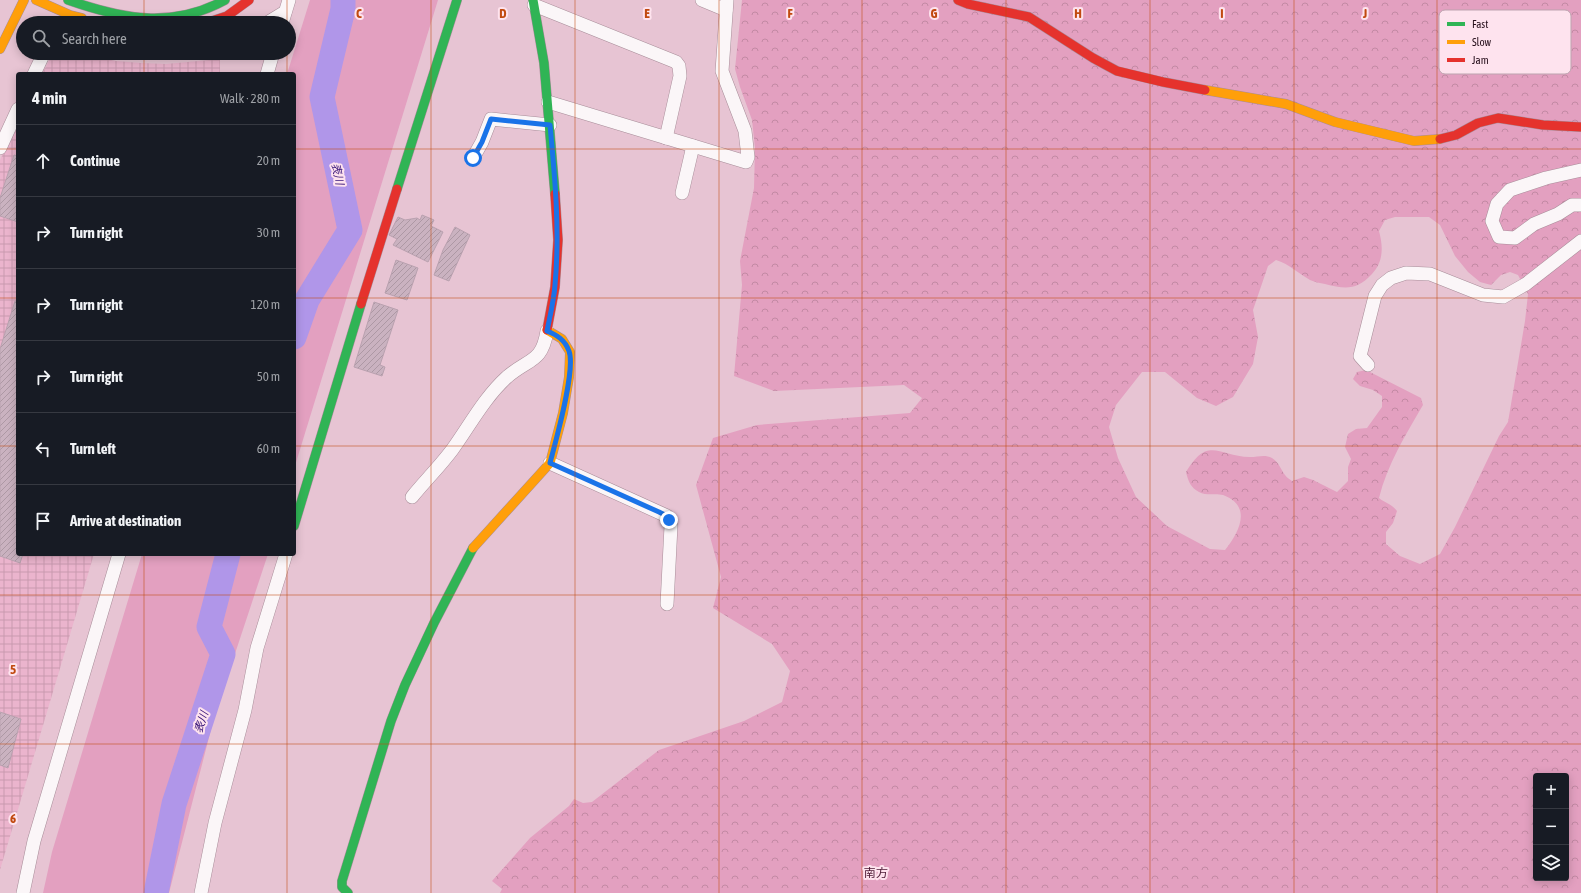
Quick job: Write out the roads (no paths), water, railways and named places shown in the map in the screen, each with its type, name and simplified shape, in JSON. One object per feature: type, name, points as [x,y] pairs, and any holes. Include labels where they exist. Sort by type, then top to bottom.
[{"type":"main road","points":[[0,49],[24,0]]},
{"type":"main road","points":[[36,0],[74,16]]},
{"type":"main road","points":[[68,0],[121,16]]},
{"type":"main road","points":[[182,16],[193,14],[216,6],[225,0]]},
{"type":"main road","points":[[227,16],[250,0]]},
{"type":"main road","points":[[296,519],[342,364],[456,0]]},
{"type":"main road","points":[[958,0],[968,4],[1005,11],[1029,18],[1093,58],[1117,71],[1163,82],[1286,104],[1334,122],[1394,137],[1414,141],[1437,140],[1456,135],[1478,123],[1498,118],[1581,127]]},
{"type":"main road","points":[[348,893],[342,887],[342,881],[391,721],[405,686],[434,623],[470,552],[550,463],[567,392],[570,352],[562,339],[547,331],[555,287],[558,240],[554,168],[544,63],[533,3]]},
{"type":"street","points":[[548,102],[746,162],[748,157],[745,131],[722,71],[727,5],[702,0]]},
{"type":"street","points":[[533,3],[676,62],[679,66],[680,76],[666,138]]},
{"type":"street","points":[[35,72],[41,60]]},
{"type":"street","points":[[268,72],[271,60]]},
{"type":"street","points":[[0,148],[16,113]]},
{"type":"street","points":[[473,158],[482,142],[491,119],[550,125]]},
{"type":"street","points":[[682,193],[693,146]]},
{"type":"street","points":[[1581,170],[1546,178],[1510,190],[1497,204],[1492,221],[1499,237],[1515,238],[1534,224],[1558,214],[1572,205],[1581,205]]},
{"type":"street","points":[[1368,365],[1360,356],[1375,296],[1382,285],[1391,278],[1406,273],[1430,274],[1483,295],[1503,297],[1526,284],[1581,241]]},
{"type":"street","points":[[412,497],[452,450],[470,421],[490,395],[517,368],[539,354],[545,343],[547,331]]},
{"type":"street","points":[[550,463],[667,516],[670,526],[667,604]]},
{"type":"street","points":[[23,893],[34,841],[118,556]]},
{"type":"street","points":[[201,893],[215,823],[245,710],[257,648],[285,556]]},
{"type":"waterway","name":"表川","points":[[296,331],[307,300],[350,230],[322,97],[343,9],[343,0]]},
{"type":"waterway","name":"表川","points":[[156,893],[174,804],[223,654],[209,627],[227,556]]},
{"type":"district","name":"南方","points":[[876,873]]}]
